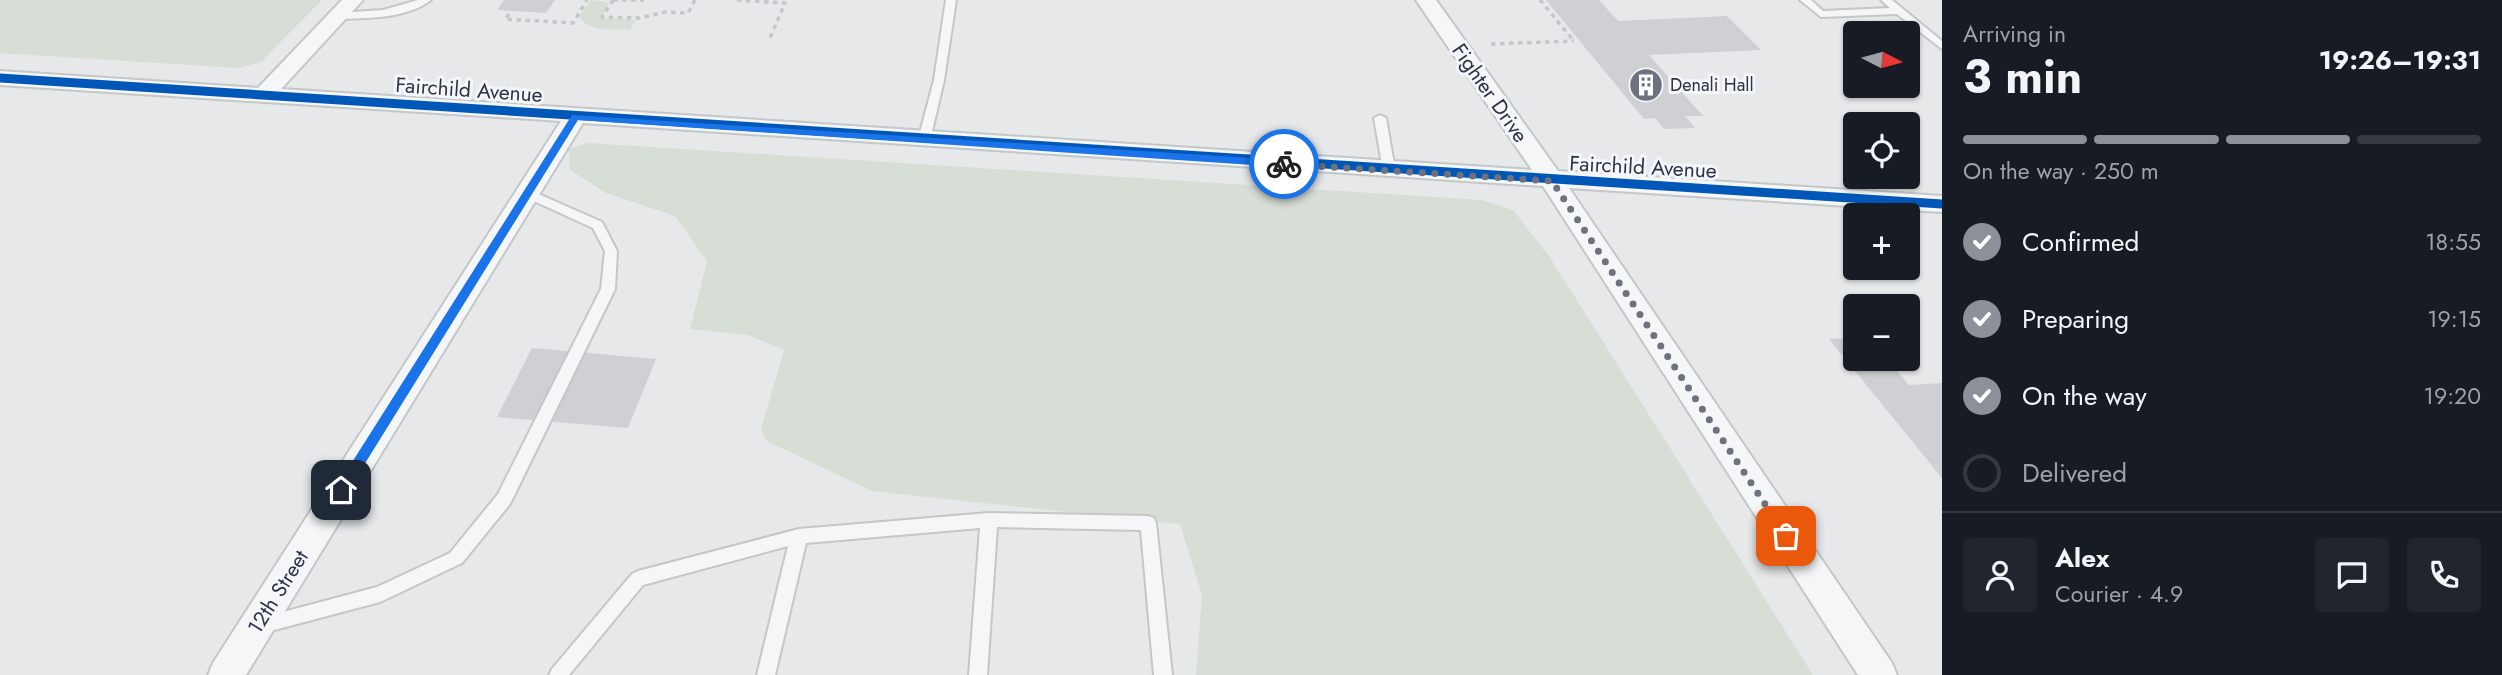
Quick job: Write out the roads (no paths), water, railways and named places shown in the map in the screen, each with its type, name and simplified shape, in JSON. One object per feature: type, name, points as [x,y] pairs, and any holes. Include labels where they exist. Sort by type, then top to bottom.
[{"type":"street","points":[[264,94],[353,0]]},
{"type":"street","name":"Fighter Drive","points":[[1426,0],[1552,181],[1879,675]]},
{"type":"street","name":"Fairchild Avenue","points":[[0,78],[1942,205]]},
{"type":"street","name":"12th Street","points":[[226,675],[575,117]]},
{"type":"lane","points":[[338,16],[377,15],[407,9],[426,0]]},
{"type":"lane","points":[[924,140],[939,80],[951,0]]},
{"type":"lane","points":[[1805,0],[1821,14],[1899,11]]},
{"type":"lane","points":[[1886,0],[1942,46]]},
{"type":"lane","points":[[1380,118],[1389,170]]},
{"type":"lane","points":[[256,627],[380,594],[456,558],[504,499],[608,289],[611,251],[598,225],[527,193]]},
{"type":"lane","points":[[978,675],[989,520]]},
{"type":"lane","points":[[558,675],[638,579],[799,536],[989,520],[1148,523],[1163,675]]},
{"type":"lane","points":[[766,675],[799,536]]},
{"type":"place","name":"Denali Hall","points":[[1646,85]]}]
